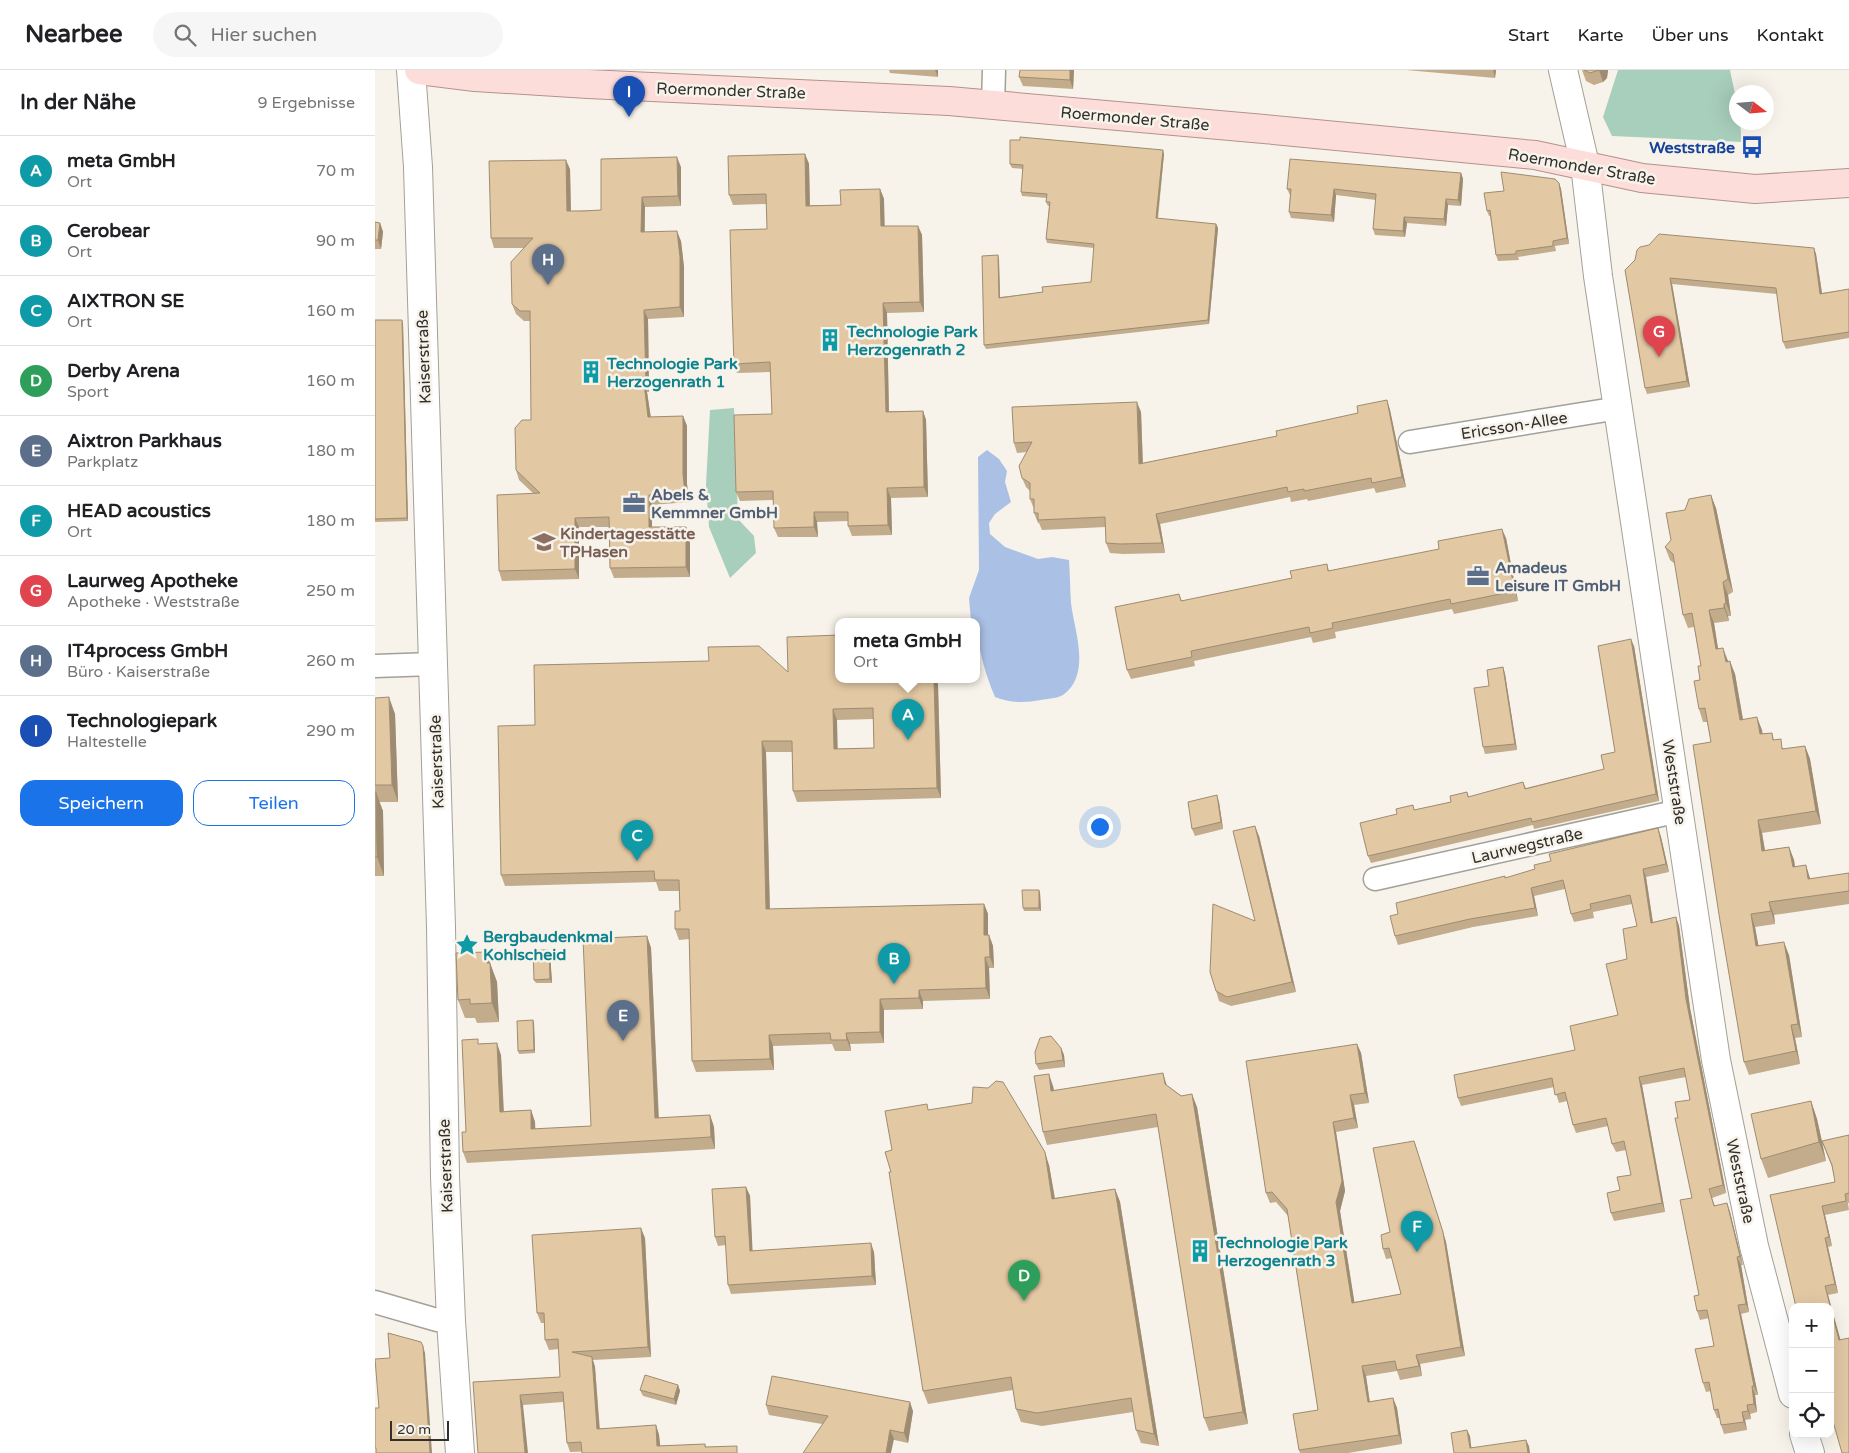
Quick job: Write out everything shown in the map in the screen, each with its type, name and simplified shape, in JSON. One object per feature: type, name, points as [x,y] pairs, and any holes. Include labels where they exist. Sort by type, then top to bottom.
[{"type":"main road","name":"Roermonder Straße","points":[[419,70],[485,78],[869,96],[993,105],[1535,155],[1642,178],[1755,189],[1849,183]]},
{"type":"street","name":"Kaiserstraße","points":[[411,70],[418,167],[441,927],[445,1177],[451,1321],[461,1453]]},
{"type":"street","points":[[993,105],[995,70]]},
{"type":"street","name":"Weststraße","points":[[1563,70],[1585,165],[1598,276],[1718,1069],[1754,1246],[1793,1393]]},
{"type":"street","name":"Ericsson-Allee","points":[[1410,442],[1619,408]]},
{"type":"street","points":[[375,666],[433,664]]},
{"type":"street","name":"Laurwegstraße","points":[[1375,879],[1679,811]]},
{"type":"street","points":[[375,1302],[437,1320],[451,1321]]},
{"type":"street","points":[[1805,1438],[1809,1453]]},
{"type":"green space","points":[[1618,70],[1730,70],[1733,85],[1729,85],[1729,130],[1741,130],[1742,142],[1612,136],[1603,117]]},
{"type":"green space","points":[[734,408],[738,519],[754,536],[756,553],[730,578],[709,527],[706,485],[710,410]]},
{"type":"water","points":[[987,450],[999,459],[1007,471],[1005,482],[1011,502],[995,514],[989,523],[990,534],[1005,547],[1038,559],[1052,557],[1069,560],[1071,603],[1079,651],[1079,664],[1077,676],[1072,686],[1063,695],[1058,697],[1023,702],[995,697],[985,669],[980,650],[980,618],[971,618],[969,598],[979,570],[978,457]]},
{"type":"building","points":[[1020,70],[1070,70],[1070,80],[1019,77]]},
{"type":"building","points":[[1584,70],[1599,70],[1590,73]]},
{"type":"building","points":[[1020,137],[1163,150],[1156,218],[1216,224],[1208,320],[984,345],[982,256],[998,255],[999,298],[1043,292],[1042,287],[1091,282],[1094,244],[1046,239],[1050,202],[1046,202],[1047,194],[1021,192],[1023,165],[1010,164],[1010,140],[1020,140]]},
{"type":"building","name":"Technologie Park Herzogenrath 2","points":[[805,154],[806,206],[841,205],[840,190],[880,189],[881,226],[918,226],[920,302],[883,303],[886,412],[923,411],[924,487],[887,488],[888,525],[848,526],[848,512],[814,512],[814,527],[774,528],[773,491],[736,492],[734,415],[772,414],[770,362],[734,364],[732,306],[730,230],[767,229],[766,194],[729,195],[728,156]]},
{"type":"building","name":"Technologie Park Herzogenrath 1","points":[[677,157],[678,196],[642,197],[641,232],[677,231],[680,257],[680,307],[644,310],[646,382],[644,383],[648,417],[683,416],[683,474],[685,493],[649,495],[649,527],[686,527],[686,567],[610,568],[609,517],[575,518],[575,569],[499,571],[497,495],[540,493],[516,470],[515,428],[522,420],[531,420],[530,311],[520,311],[512,304],[511,262],[533,238],[491,238],[489,161],[566,160],[567,211],[583,211],[601,210],[601,159]]},
{"type":"building","points":[[1290,159],[1461,173],[1458,200],[1446,199],[1444,219],[1404,217],[1403,231],[1373,229],[1376,194],[1334,189],[1331,215],[1289,212],[1291,189],[1287,189]]},
{"type":"building","points":[[1501,172],[1555,179],[1559,183],[1567,238],[1553,241],[1553,246],[1516,251],[1516,254],[1496,255],[1490,210],[1487,211],[1484,193],[1504,191]]},
{"type":"building","points":[[375,222],[380,223],[378,240],[375,240]]},
{"type":"building","points":[[1659,234],[1814,248],[1820,294],[1849,289],[1849,332],[1783,342],[1776,288],[1670,278],[1687,381],[1645,388],[1625,270],[1635,260],[1637,250],[1640,247],[1649,245]]},
{"type":"building","points":[[375,320],[402,320],[407,518],[375,519]]},
{"type":"building","points":[[1387,400],[1402,477],[1372,483],[1371,478],[1304,491],[1304,489],[1288,492],[1287,487],[1156,514],[1162,543],[1106,543],[1105,517],[1038,520],[1038,513],[1034,513],[1034,499],[1030,499],[1030,483],[1022,478],[1019,466],[1032,442],[1014,443],[1012,407],[1137,402],[1139,464],[1277,436],[1276,431],[1358,413],[1357,406]]},
{"type":"building","points":[[1711,495],[1728,579],[1723,582],[1726,603],[1724,608],[1709,610],[1716,649],[1723,648],[1726,662],[1730,661],[1740,720],[1757,717],[1760,734],[1772,733],[1773,740],[1781,739],[1782,749],[1805,746],[1816,811],[1758,820],[1762,851],[1789,847],[1793,867],[1806,865],[1808,879],[1849,873],[1849,891],[1769,902],[1771,911],[1751,914],[1756,946],[1784,942],[1798,1024],[1791,1025],[1796,1051],[1744,1062],[1693,745],[1711,742],[1705,708],[1699,709],[1694,681],[1700,680],[1698,666],[1701,666],[1692,613],[1683,615],[1673,554],[1665,547],[1671,540],[1666,513],[1685,510],[1689,499]]},
{"type":"building","points":[[1502,529],[1515,591],[1451,604],[1450,599],[1332,623],[1333,628],[1310,633],[1309,627],[1191,651],[1192,657],[1127,670],[1115,607],[1179,594],[1181,601],[1292,578],[1290,571],[1327,564],[1328,571],[1439,549],[1438,541]]},
{"type":"building","points":[[835,635],[835,683],[934,683],[937,788],[793,791],[792,741],[762,741],[766,909],[984,904],[984,935],[989,935],[990,957],[985,957],[986,988],[919,990],[919,998],[880,999],[880,1032],[846,1033],[847,1040],[831,1040],[830,1033],[769,1035],[770,1059],[692,1061],[689,929],[675,929],[675,911],[680,911],[679,880],[655,880],[654,871],[501,875],[498,726],[535,725],[534,665],[709,661],[708,647],[759,646],[788,672],[787,637]],"holes":[[[873,708],[874,748],[834,749],[833,709]]]},
{"type":"building","points":[[1631,639],[1656,794],[1532,822],[1531,818],[1368,856],[1360,823],[1397,814],[1396,809],[1413,805],[1414,810],[1451,802],[1450,796],[1467,792],[1468,797],[1523,782],[1525,789],[1604,769],[1601,755],[1615,752],[1598,646]]},
{"type":"building","points":[[1503,667],[1515,744],[1483,747],[1474,688],[1489,686],[1487,670]]},
{"type":"building","points":[[389,697],[392,785],[375,785],[375,698]]},
{"type":"building","points":[[376,792],[377,857],[375,857]]},
{"type":"building","points":[[1217,795],[1221,822],[1192,829],[1188,802]]},
{"type":"building","points":[[1255,826],[1292,982],[1227,997],[1216,991],[1210,972],[1213,904],[1255,921],[1233,831]]},
{"type":"building","points":[[1658,828],[1666,864],[1643,869],[1651,923],[1676,917],[1686,999],[1723,1185],[1709,1189],[1714,1206],[1727,1203],[1740,1256],[1737,1257],[1746,1304],[1738,1305],[1754,1386],[1752,1386],[1754,1404],[1747,1405],[1748,1411],[1742,1412],[1744,1422],[1721,1425],[1718,1409],[1714,1410],[1709,1382],[1703,1383],[1695,1349],[1714,1346],[1707,1310],[1697,1311],[1694,1296],[1699,1295],[1680,1200],[1692,1198],[1675,1118],[1678,1118],[1675,1102],[1690,1100],[1684,1068],[1639,1077],[1662,1203],[1611,1213],[1607,1193],[1620,1190],[1617,1177],[1631,1175],[1624,1141],[1612,1144],[1606,1118],[1573,1125],[1565,1092],[1555,1095],[1552,1078],[1458,1098],[1454,1075],[1575,1050],[1570,1026],[1618,1015],[1606,964],[1627,959],[1623,929],[1637,926],[1630,895],[1590,904],[1591,909],[1571,914],[1563,880],[1531,888],[1535,908],[1470,919],[1395,936],[1390,916],[1398,914],[1396,903],[1505,876],[1505,878],[1535,869],[1534,865],[1551,861],[1549,854]]},
{"type":"building","points":[[1022,890],[1039,890],[1039,908],[1023,908]]},
{"type":"building","points":[[647,936],[655,1118],[710,1115],[711,1137],[463,1152],[462,1132],[466,1132],[462,1040],[478,1039],[478,1044],[497,1043],[500,1112],[531,1110],[531,1129],[591,1126],[583,939]]},
{"type":"building","points":[[533,950],[549,950],[550,979],[534,980]]},
{"type":"building","points":[[486,952],[487,963],[490,963],[492,1003],[470,1004],[470,999],[458,1000],[456,953]]},
{"type":"building","points":[[533,1020],[534,1050],[518,1051],[517,1021]]},
{"type":"building","points":[[1051,1036],[1061,1048],[1063,1060],[1036,1064],[1035,1052],[1040,1038]]},
{"type":"building","points":[[1357,1044],[1365,1093],[1350,1095],[1354,1118],[1333,1122],[1342,1181],[1336,1202],[1352,1303],[1401,1294],[1389,1248],[1383,1249],[1381,1235],[1390,1232],[1373,1148],[1414,1141],[1443,1232],[1461,1347],[1416,1355],[1419,1366],[1397,1370],[1395,1361],[1362,1366],[1368,1402],[1393,1398],[1399,1435],[1299,1450],[1293,1414],[1318,1410],[1287,1209],[1272,1192],[1266,1193],[1246,1061]]},
{"type":"building","name":"Technologie Park Herzogenrath 3","points":[[1163,1073],[1165,1084],[1181,1096],[1192,1094],[1243,1412],[1204,1418],[1156,1114],[1043,1132],[1034,1076],[1049,1074],[1051,1091]]},
{"type":"building","points":[[996,1081],[1003,1082],[1045,1152],[1052,1199],[1115,1189],[1154,1434],[1136,1430],[1131,1398],[1037,1413],[1016,1409],[1011,1377],[923,1391],[889,1172],[891,1172],[885,1152],[892,1150],[885,1111],[927,1104],[928,1110],[972,1103],[973,1087],[988,1088]]},
{"type":"building","points":[[1811,1101],[1819,1142],[1761,1159],[1751,1114]]},
{"type":"building","points":[[1849,1135],[1849,1193],[1845,1194],[1846,1201],[1822,1206],[1829,1237],[1825,1238],[1835,1284],[1825,1286],[1829,1303],[1795,1303],[1770,1195],[1835,1182],[1832,1165],[1822,1141]]},
{"type":"building","points":[[746,1187],[750,1251],[871,1243],[872,1276],[728,1285],[725,1236],[715,1237],[712,1189]]},
{"type":"building","points":[[641,1228],[648,1347],[572,1352],[592,1357],[597,1429],[656,1425],[657,1446],[705,1444],[705,1447],[737,1446],[737,1453],[582,1453],[581,1442],[567,1443],[563,1392],[520,1395],[525,1453],[478,1453],[473,1382],[560,1377],[558,1339],[545,1340],[544,1313],[537,1313],[532,1235]]},
{"type":"building","points":[[1834,1321],[1839,1340],[1849,1338],[1849,1453],[1842,1453],[1834,1425]]},
{"type":"building","points":[[388,1333],[421,1342],[423,1346],[430,1453],[376,1453],[375,1408],[379,1408],[375,1359],[390,1358]]},
{"type":"building","points":[[645,1375],[678,1385],[674,1399],[640,1390]]},
{"type":"building","points":[[772,1376],[910,1402],[904,1433],[890,1430],[886,1453],[803,1453],[828,1416],[766,1405]]},
{"type":"building","points":[[1467,1430],[1470,1448],[1526,1440],[1528,1453],[1454,1453],[1451,1433]]},
{"type":"place","name":"Technologiepark","points":[[629,117]]},
{"type":"place","name":"Weststraße","points":[[1752,147]]},
{"type":"place","name":"IT4process GmbH","points":[[548,285]]},
{"type":"place","name":"Technologie Park Herzogenrath 2","points":[[830,340]]},
{"type":"place","name":"Laurweg Apotheke","points":[[1659,357]]},
{"type":"place","name":"Technologie Park Herzogenrath 1","points":[[591,372]]},
{"type":"place","name":"Abels & Kemmner GmbH","points":[[634,503]]},
{"type":"place","name":"Kindertagesstätte TPHasen","points":[[544,542]]},
{"type":"place","name":"Amadeus Leisure IT GmbH","points":[[1478,576]]},
{"type":"place","name":"meta GmbH","points":[[908,740]]},
{"type":"place","name":"AIXTRON SE","points":[[637,861]]},
{"type":"place","name":"Bergbaudenkmal Kohlscheid","points":[[467,945]]},
{"type":"place","name":"Cerobear","points":[[894,984]]},
{"type":"place","name":"Aixtron Parkhaus","points":[[623,1041]]},
{"type":"place","name":"Technologie Park Herzogenrath 3","points":[[1200,1251]]},
{"type":"place","name":"HEAD acoustics","points":[[1417,1252]]},
{"type":"place","name":"Derby Arena","points":[[1024,1301]]}]
